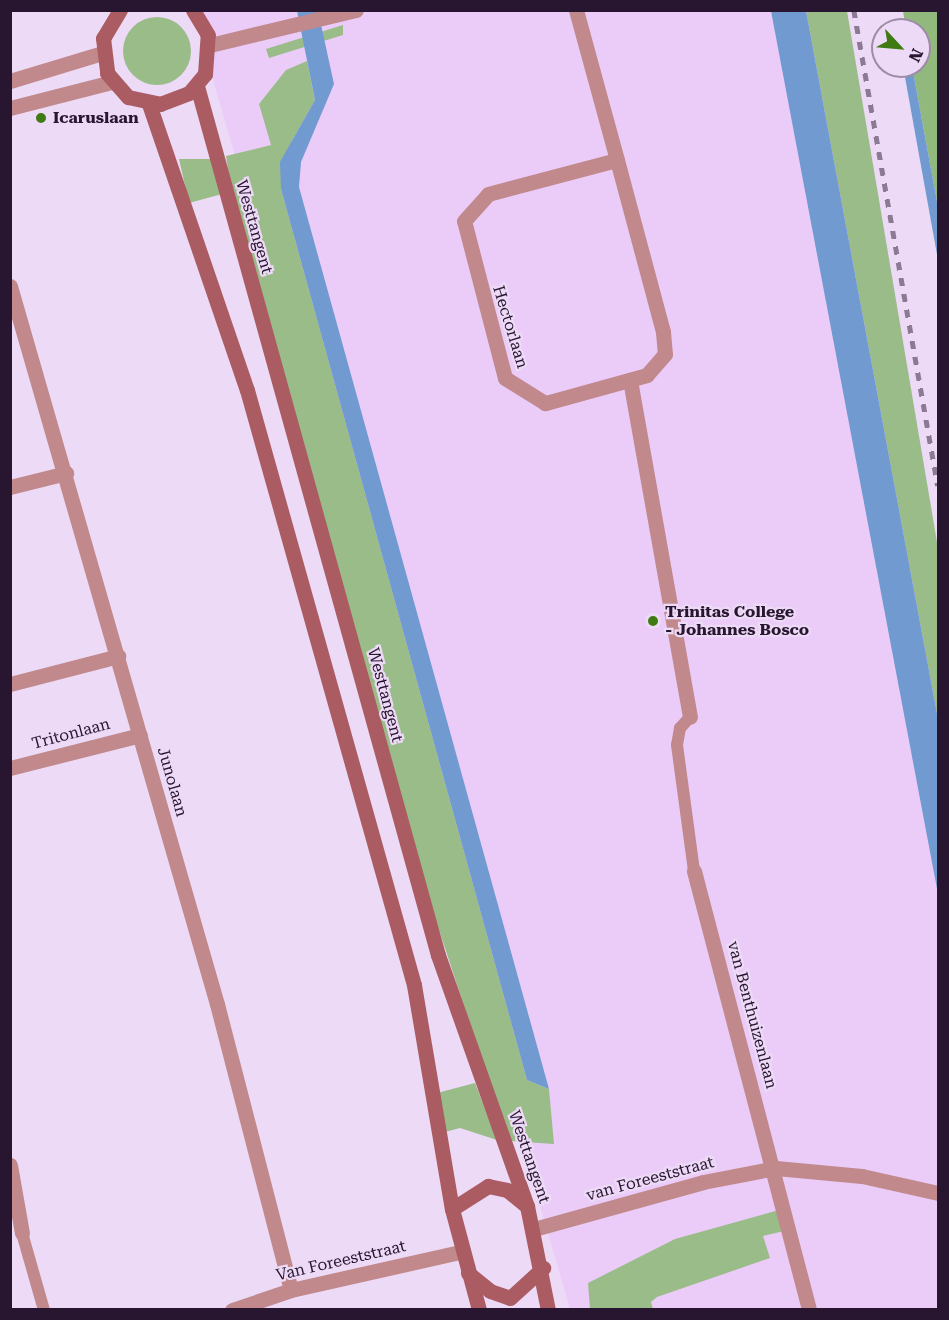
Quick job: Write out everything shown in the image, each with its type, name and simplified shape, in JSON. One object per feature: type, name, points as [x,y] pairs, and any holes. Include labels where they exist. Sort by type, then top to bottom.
[{"type":"main road","points":[[120,10],[108,25],[102,53],[112,82],[128,97],[149,104],[180,99],[197,86],[210,45],[193,10]]},
{"type":"main road","name":"Westtangent","points":[[197,86],[438,954],[534,1229],[543,1268],[548,1310]]},
{"type":"main road","points":[[149,104],[248,390],[414,985],[460,1252],[479,1310]]},
{"type":"main road","points":[[452,1209],[488,1186],[507,1190],[527,1206]]},
{"type":"main road","points":[[468,1273],[490,1291],[510,1298],[543,1268]]},
{"type":"street","points":[[210,45],[356,10]]},
{"type":"street","name":"Hectorlaan","points":[[576,10],[617,159],[666,343],[655,370],[630,380],[548,404],[509,382],[464,234],[470,209],[488,194],[617,159]]},
{"type":"street","points":[[10,81],[102,53]]},
{"type":"street","points":[[10,108],[112,82]]},
{"type":"street","name":"Junolaan","points":[[12,286],[140,735],[291,1290]]},
{"type":"street","points":[[630,380],[690,717]]},
{"type":"street","points":[[10,487],[66,473]]},
{"type":"street","points":[[10,684],[118,656]]},
{"type":"street","name":"Tritonlaan","points":[[10,768],[140,735]]},
{"type":"street","name":"van Benthuizenlaan","points":[[694,871],[776,1168],[809,1310]]},
{"type":"street","points":[[10,1165],[22,1233]]},
{"type":"street","name":"van Foreeststraat","points":[[534,1229],[703,1182],[776,1168],[862,1176],[939,1193]]},
{"type":"street","name":"Van Foreeststraat","points":[[232,1310],[291,1290],[460,1252]]},
{"type":"lane","points":[[690,717],[680,728],[677,745],[694,871]]},
{"type":"lane","points":[[22,1233],[44,1310]]},
{"type":"shaded area","points":[[193,11],[836,11],[938,577],[938,1309],[570,1309]]},
{"type":"green space","points":[[806,11],[847,11],[938,548],[938,719]]},
{"type":"green space","points":[[903,11],[938,11],[938,207],[914,78],[931,78],[931,18],[904,18]]},
{"type":"green space","points":[[157,17],[170,20],[181,27],[188,38],[191,51],[188,64],[181,75],[170,82],[157,85],[144,82],[133,75],[126,64],[123,51],[126,38],[133,27],[144,20]]},
{"type":"green space","points":[[343,25],[343,35],[269,58],[266,49]]},
{"type":"green space","points":[[307,61],[315,100],[292,141],[281,189],[527,1080],[549,1089],[554,1144],[511,1141],[487,1076],[423,881],[228,169],[226,156],[271,145],[259,104],[286,70]]},
{"type":"green space","points":[[179,159],[212,159],[222,194],[189,203]]},
{"type":"green space","points":[[475,1083],[497,1140],[460,1128],[445,1132],[437,1093]]},
{"type":"green space","points":[[779,1210],[784,1231],[763,1236],[770,1258],[657,1297],[651,1302],[653,1309],[590,1309],[588,1283],[675,1239]]},
{"type":"water","points":[[297,11],[318,11],[334,84],[301,162],[299,187],[549,1089],[527,1080],[281,189],[280,162],[315,100]]},
{"type":"water","points":[[771,11],[806,11],[938,719],[938,894]]},
{"type":"water","points":[[905,78],[914,78],[938,207],[938,260]]},
{"type":"railway","points":[[854,10],[938,486]]},
{"type":"place","name":"Icaruslaan","points":[[41,118]]},
{"type":"place","name":"Trinitas College - Johannes Bosco","points":[[653,621]]}]
